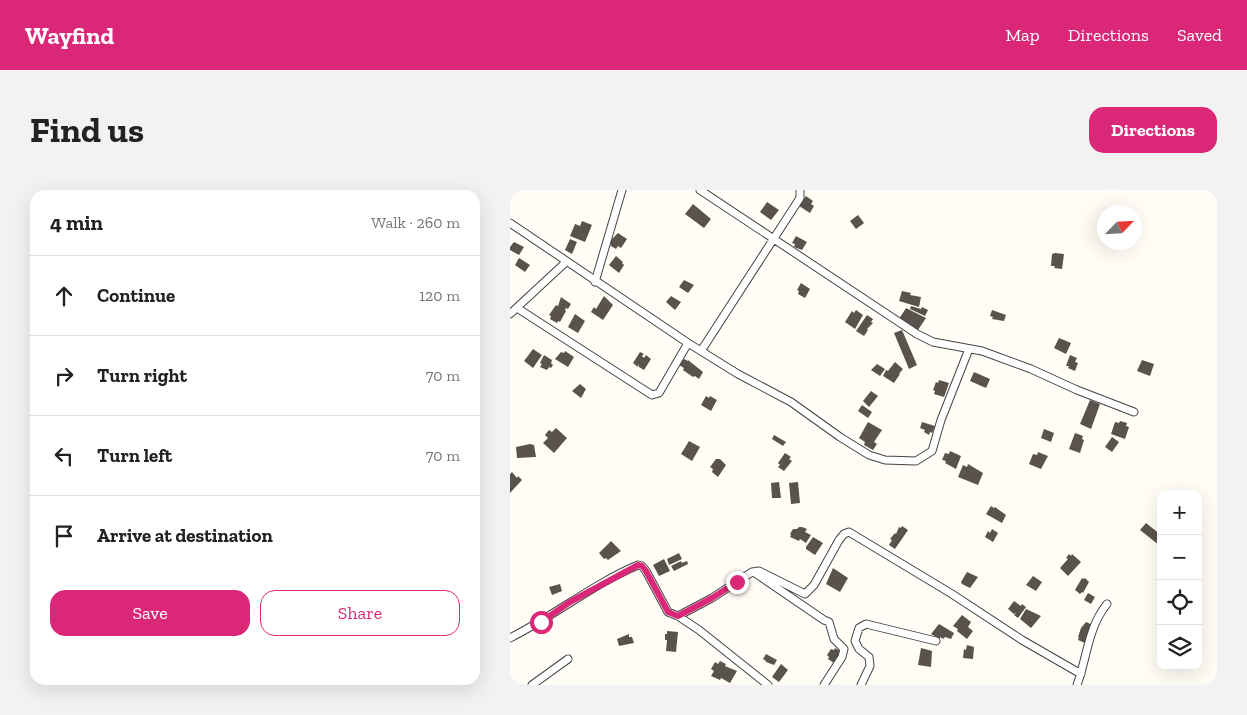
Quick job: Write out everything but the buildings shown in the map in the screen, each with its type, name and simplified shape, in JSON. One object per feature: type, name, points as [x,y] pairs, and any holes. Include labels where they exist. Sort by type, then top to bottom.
[{"type":"street","points":[[596,282],[622,190]]},
{"type":"street","points":[[700,190],[917,334],[933,342],[982,351],[1031,369],[1077,390],[1134,412]]},
{"type":"street","points":[[701,352],[772,237],[800,198],[800,190]]},
{"type":"street","points":[[510,223],[701,352],[791,402],[869,455],[885,460],[916,461],[932,451],[941,420],[969,349]]},
{"type":"street","points":[[510,314],[566,262]]},
{"type":"street","points":[[517,308],[652,396],[659,393],[688,343]]},
{"type":"street","points":[[678,616],[712,598],[752,572],[759,571],[805,594],[814,585],[844,534],[849,532],[952,594],[1022,640],[1081,674]]},
{"type":"street","points":[[510,638],[541,622],[570,602],[638,565],[642,566],[646,571],[668,612],[678,616],[751,670],[768,685]]},
{"type":"street","points":[[752,572],[829,622],[834,639],[844,649],[842,657],[824,685]]},
{"type":"street","points":[[1077,685],[1098,615],[1108,604]]},
{"type":"street","points":[[861,685],[870,666],[868,657],[859,649],[855,641],[859,628],[866,624],[936,641]]},
{"type":"street","points":[[532,685],[568,660]]},
{"type":"route","points":[[541,622],[570,602],[638,565],[642,566],[646,571],[662,602],[672,615],[678,616],[737,582]]}]
